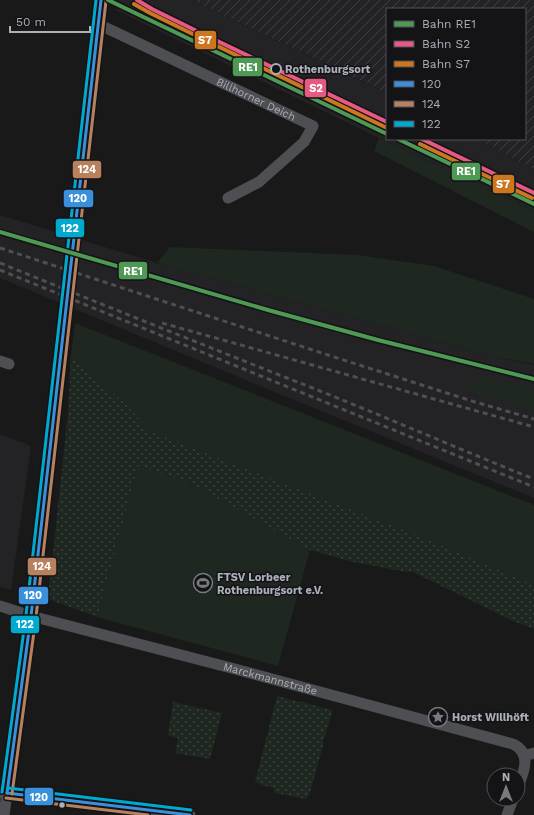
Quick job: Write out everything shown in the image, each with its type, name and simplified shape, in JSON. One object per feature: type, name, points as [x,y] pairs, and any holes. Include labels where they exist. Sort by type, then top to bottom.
[{"type":"street","points":[[4,815],[3,793],[31,616],[78,200],[86,146],[101,0]]},
{"type":"street","name":"Billhorner Deich","points":[[98,24],[312,126],[304,142],[259,182],[228,198]]},
{"type":"street","name":"Marckmannstraße","points":[[0,606],[31,616],[514,744],[529,755]]},
{"type":"street","points":[[524,767],[525,761],[529,755]]},
{"type":"street","points":[[3,793],[190,815]]},
{"type":"shaded area","points":[[117,0],[192,0],[386,93],[386,140],[479,140],[534,169],[534,211],[379,138],[116,10]]},
{"type":"shaded area","points":[[192,0],[534,0],[534,169],[479,140],[526,140],[526,8],[386,8],[386,93]]},
{"type":"shaded area","points":[[379,138],[534,211],[534,232],[374,151]]},
{"type":"shaded area","points":[[0,215],[157,263],[496,357],[534,365],[534,498],[0,278]]},
{"type":"shaded area","points":[[170,247],[357,255],[434,266],[534,299],[534,364],[496,357],[157,263]]},
{"type":"shaded area","points":[[75,323],[534,505],[534,585],[424,538],[149,431],[127,405],[88,372],[71,355]]},
{"type":"shaded area","points":[[71,355],[88,372],[127,405],[149,431],[424,538],[534,585],[534,629],[513,621],[411,571],[406,572],[349,561],[310,550],[190,483],[138,466],[97,617],[48,599],[68,413]]},
{"type":"shaded area","points":[[479,377],[534,389],[534,410],[466,391]]},
{"type":"shaded area","points":[[0,434],[31,446],[11,590],[0,587]]},
{"type":"shaded area","name":"FTSV Lorbeer Rothenburgsort e.V.","points":[[138,466],[190,483],[310,550],[278,666],[97,617]]},
{"type":"shaded area","points":[[277,696],[333,710],[323,739],[324,742],[310,793],[306,799],[274,793],[274,788],[255,782]]},
{"type":"shaded area","points":[[173,702],[222,713],[210,759],[175,753],[178,738],[168,735]]},
{"type":"railway","points":[[0,248],[328,355],[475,402],[534,419]]},
{"type":"railway","points":[[0,263],[534,479]]},
{"type":"railway","points":[[0,270],[534,487]]},
{"type":"railway","points":[[162,323],[534,427]]},
{"type":"rail line","name":"RE1","points":[[108,0],[386,134]]},
{"type":"rail line","name":"S2","points":[[137,0],[211,38],[386,122]]},
{"type":"rail line","name":"S7","points":[[134,4],[385,127]]},
{"type":"rail line","name":"RE1","points":[[400,140],[534,204]]},
{"type":"rail line","name":"S2","points":[[424,140],[534,193]]},
{"type":"rail line","name":"S7","points":[[420,144],[532,198]]},
{"type":"rail line","name":"RE1","points":[[0,232],[268,310],[378,340],[534,379]]},
{"type":"transit line","name":"122","points":[[2,792],[26,615],[96,0]]},
{"type":"transit line","name":"120","points":[[7,793],[31,616],[101,0]]},
{"type":"transit line","name":"124","points":[[12,794],[36,617],[106,1]]},
{"type":"transit line","name":"122","points":[[8,788],[191,810]]},
{"type":"transit line","name":"120","points":[[7,793],[190,815]]},
{"type":"transit line","name":"124","points":[[6,798],[148,815]]},
{"type":"place","name":"Rothenburgsort","points":[[276,69]]},
{"type":"place","name":"FTSV Lorbeer Rothenburgsort e.V.","points":[[203,583]]},
{"type":"place","name":"Horst Willhöft","points":[[438,717]]}]
